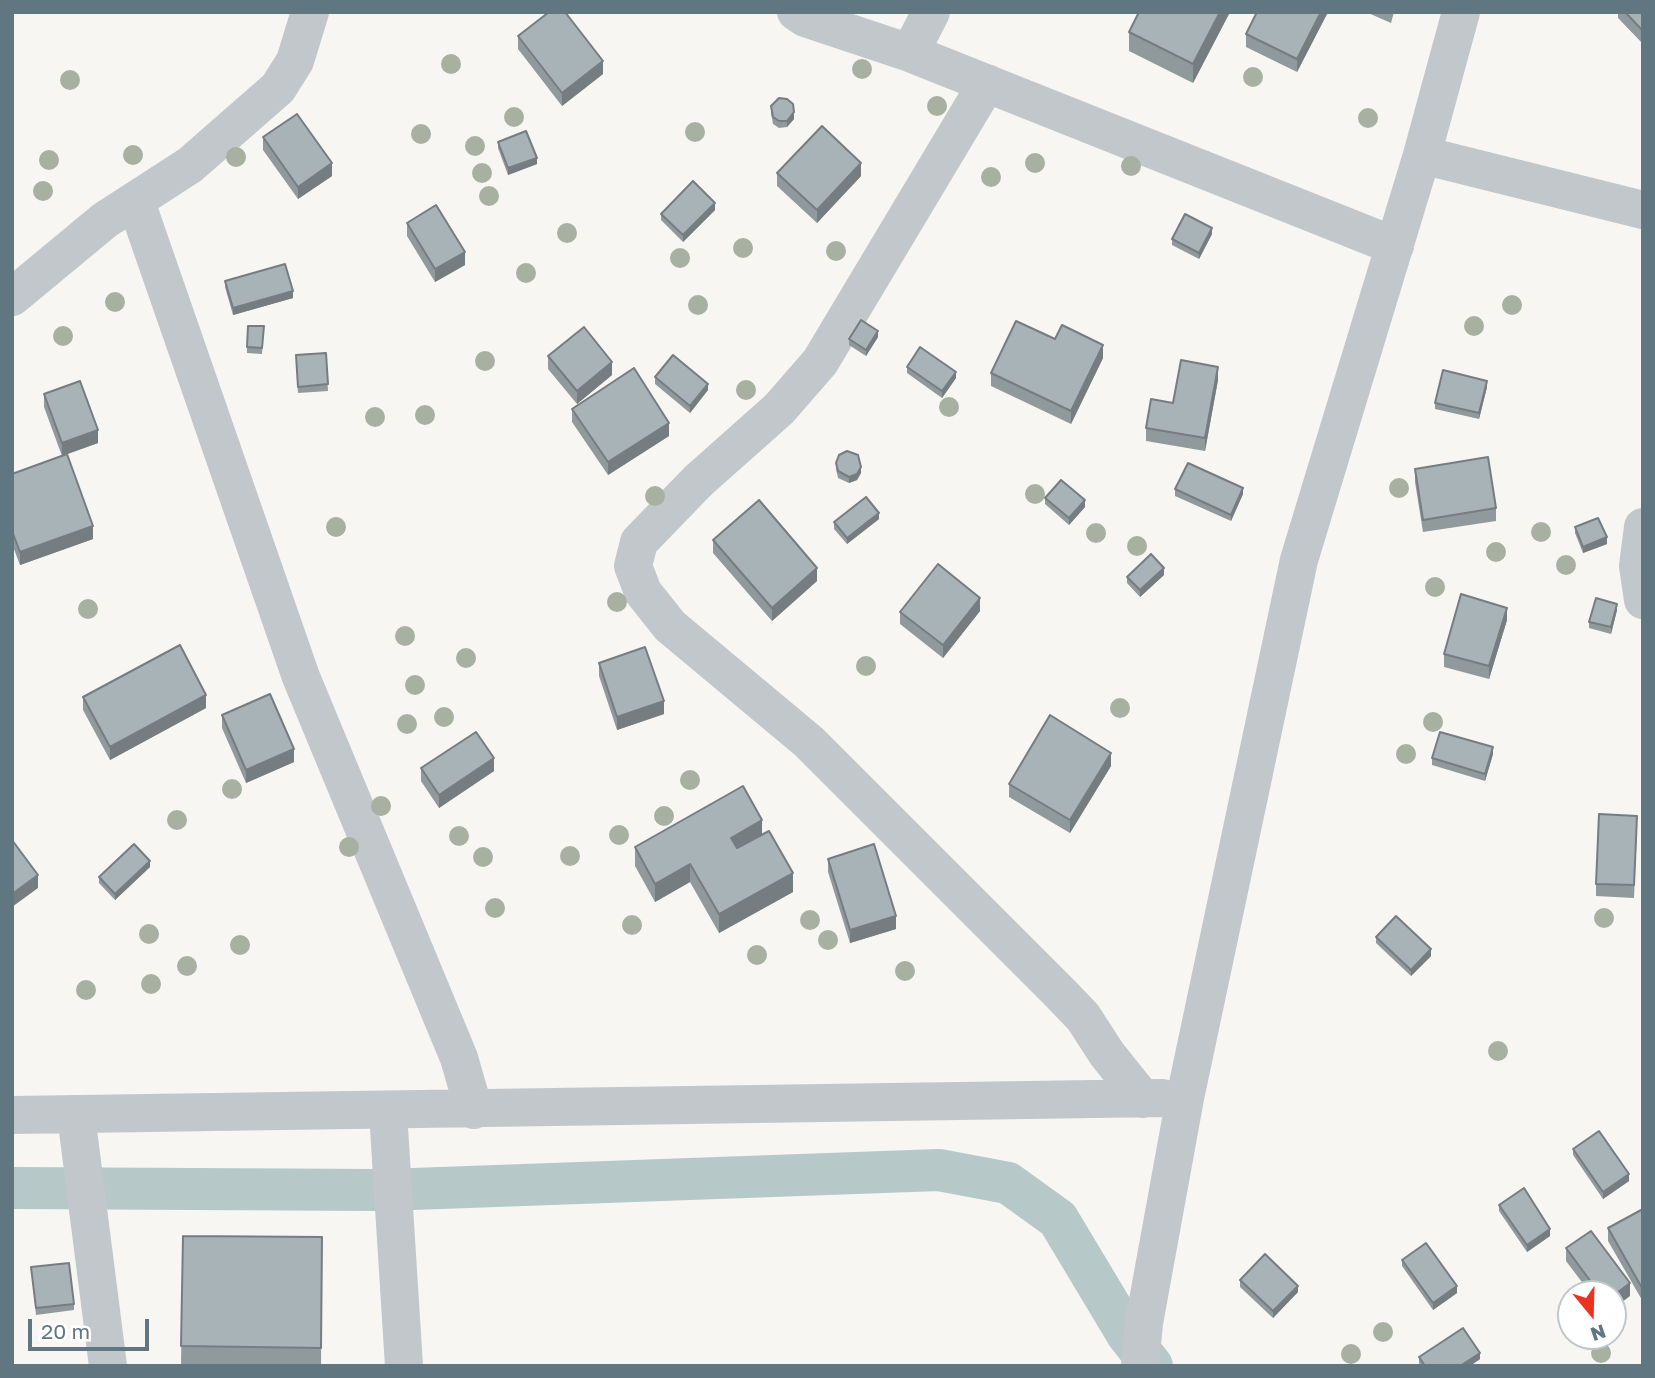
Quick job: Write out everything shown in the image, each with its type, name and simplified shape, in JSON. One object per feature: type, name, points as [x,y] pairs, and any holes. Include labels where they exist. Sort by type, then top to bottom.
[{"type":"street","points":[[12,297],[105,220],[190,165],[278,88],[295,61],[310,12]]},
{"type":"street","points":[[796,12],[805,18],[910,52],[1395,246]]},
{"type":"street","points":[[910,52],[931,12]]},
{"type":"street","points":[[1140,1366],[1144,1323],[1185,1098],[1298,561],[1395,246],[1461,12]]},
{"type":"street","points":[[987,83],[821,362],[779,409],[698,481],[639,542],[633,566],[643,592],[670,626],[809,742],[1083,1017],[1107,1054],[1143,1099]]},
{"type":"street","points":[[1422,155],[1643,210]]},
{"type":"street","points":[[136,202],[302,677],[459,1058],[474,1110]]},
{"type":"street","points":[[1643,527],[1637,566],[1643,600]]},
{"type":"street","points":[[12,1115],[388,1112],[1185,1098]]},
{"type":"street","points":[[388,1112],[404,1366]]},
{"type":"street","points":[[76,1115],[87,1219],[108,1366]]},
{"type":"building","points":[[549,12],[565,12],[603,61],[562,93],[518,36]]},
{"type":"building","points":[[1139,12],[1220,12],[1193,64],[1129,32]]},
{"type":"building","points":[[1257,12],[1321,12],[1297,59],[1246,34]]},
{"type":"building","points":[[1625,12],[1643,12],[1643,31]]},
{"type":"building","points":[[779,98],[787,99],[793,104],[794,112],[787,121],[779,121],[773,117],[771,106]]},
{"type":"building","points":[[297,114],[332,163],[298,187],[263,137]]},
{"type":"building","points":[[822,126],[861,163],[817,210],[777,173]]},
{"type":"building","points":[[526,131],[537,158],[508,168],[498,142]]},
{"type":"building","points":[[693,181],[715,203],[683,235],[661,214]]},
{"type":"building","points":[[436,205],[465,252],[435,269],[407,223]]},
{"type":"building","points":[[1185,214],[1212,228],[1199,253],[1172,239]]},
{"type":"building","points":[[285,264],[293,291],[233,308],[225,281]]},
{"type":"building","points":[[861,320],[878,331],[866,350],[849,339]]},
{"type":"building","points":[[1016,321],[1055,339],[1062,325],[1103,345],[1071,411],[991,373]]},
{"type":"building","points":[[248,326],[264,326],[262,348],[247,347]]},
{"type":"building","points":[[584,327],[612,362],[577,391],[548,356]]},
{"type":"building","points":[[920,347],[956,372],[942,391],[907,367]]},
{"type":"building","points":[[326,353],[328,384],[298,387],[296,355]]},
{"type":"building","points":[[673,355],[708,384],[690,406],[655,377]]},
{"type":"building","points":[[1181,360],[1218,367],[1205,438],[1146,428],[1151,399],[1173,403]]},
{"type":"building","points":[[634,368],[669,423],[608,462],[572,409]]},
{"type":"building","points":[[1443,370],[1487,381],[1479,413],[1435,403]]},
{"type":"building","points":[[80,381],[98,430],[62,443],[44,394]]},
{"type":"building","points":[[847,451],[858,455],[861,467],[857,474],[849,477],[838,471],[836,463],[839,455]]},
{"type":"building","points":[[67,454],[93,526],[20,552],[12,531],[12,474]]},
{"type":"building","points":[[1488,457],[1496,508],[1423,520],[1415,469]]},
{"type":"building","points":[[1188,463],[1243,488],[1231,515],[1175,489]]},
{"type":"building","points":[[1061,480],[1085,500],[1069,518],[1045,498]]},
{"type":"building","points":[[866,497],[879,513],[847,538],[834,522]]},
{"type":"building","points":[[759,500],[817,568],[772,608],[713,540]]},
{"type":"building","points":[[1598,518],[1607,537],[1583,547],[1575,527]]},
{"type":"building","points":[[1151,554],[1164,568],[1140,590],[1127,577]]},
{"type":"building","points":[[938,564],[980,598],[943,645],[900,612]]},
{"type":"building","points":[[1461,594],[1507,608],[1489,666],[1444,654]]},
{"type":"building","points":[[1596,598],[1617,604],[1611,627],[1589,622]]},
{"type":"building","points":[[180,645],[206,695],[110,747],[83,697]]},
{"type":"building","points":[[645,647],[664,701],[617,717],[599,663]]},
{"type":"building","points":[[270,694],[294,749],[246,770],[222,715]]},
{"type":"building","points":[[1050,715],[1111,753],[1070,820],[1009,784]]},
{"type":"building","points":[[476,732],[494,758],[439,795],[421,768]]},
{"type":"building","points":[[1440,732],[1493,747],[1485,774],[1432,758]]},
{"type":"building","points":[[743,786],[762,820],[731,838],[737,848],[769,831],[793,873],[719,914],[690,864],[655,884],[635,847]]},
{"type":"building","points":[[1599,814],[1637,816],[1634,885],[1596,884]]},
{"type":"building","points":[[12,840],[38,875],[12,894]]},
{"type":"building","points":[[134,844],[150,861],[115,894],[99,877]]},
{"type":"building","points":[[874,844],[896,916],[850,930],[828,859]]},
{"type":"building","points":[[1396,916],[1431,949],[1411,970],[1376,937]]},
{"type":"building","points":[[1599,1131],[1629,1174],[1603,1192],[1573,1149]]},
{"type":"building","points":[[1524,1188],[1550,1229],[1527,1245],[1499,1205]]},
{"type":"building","points":[[1643,1209],[1643,1287],[1642,1288],[1608,1228]]},
{"type":"building","points":[[1591,1231],[1630,1283],[1627,1285],[1627,1280],[1590,1280],[1566,1248]]},
{"type":"building","points":[[183,1236],[322,1237],[321,1348],[181,1346]]},
{"type":"building","points":[[1426,1243],[1457,1286],[1433,1303],[1402,1260]]},
{"type":"building","points":[[1265,1254],[1298,1286],[1273,1311],[1240,1280]]},
{"type":"building","points":[[69,1263],[74,1304],[36,1308],[31,1267]]},
{"type":"building","points":[[1463,1328],[1480,1353],[1460,1366],[1425,1366],[1419,1357]]},
{"type":"waterway","points":[[413,1189],[939,1170],[1008,1183],[1058,1219],[1127,1334],[1152,1366]]},
{"type":"waterway","points":[[12,1188],[378,1190]]}]
